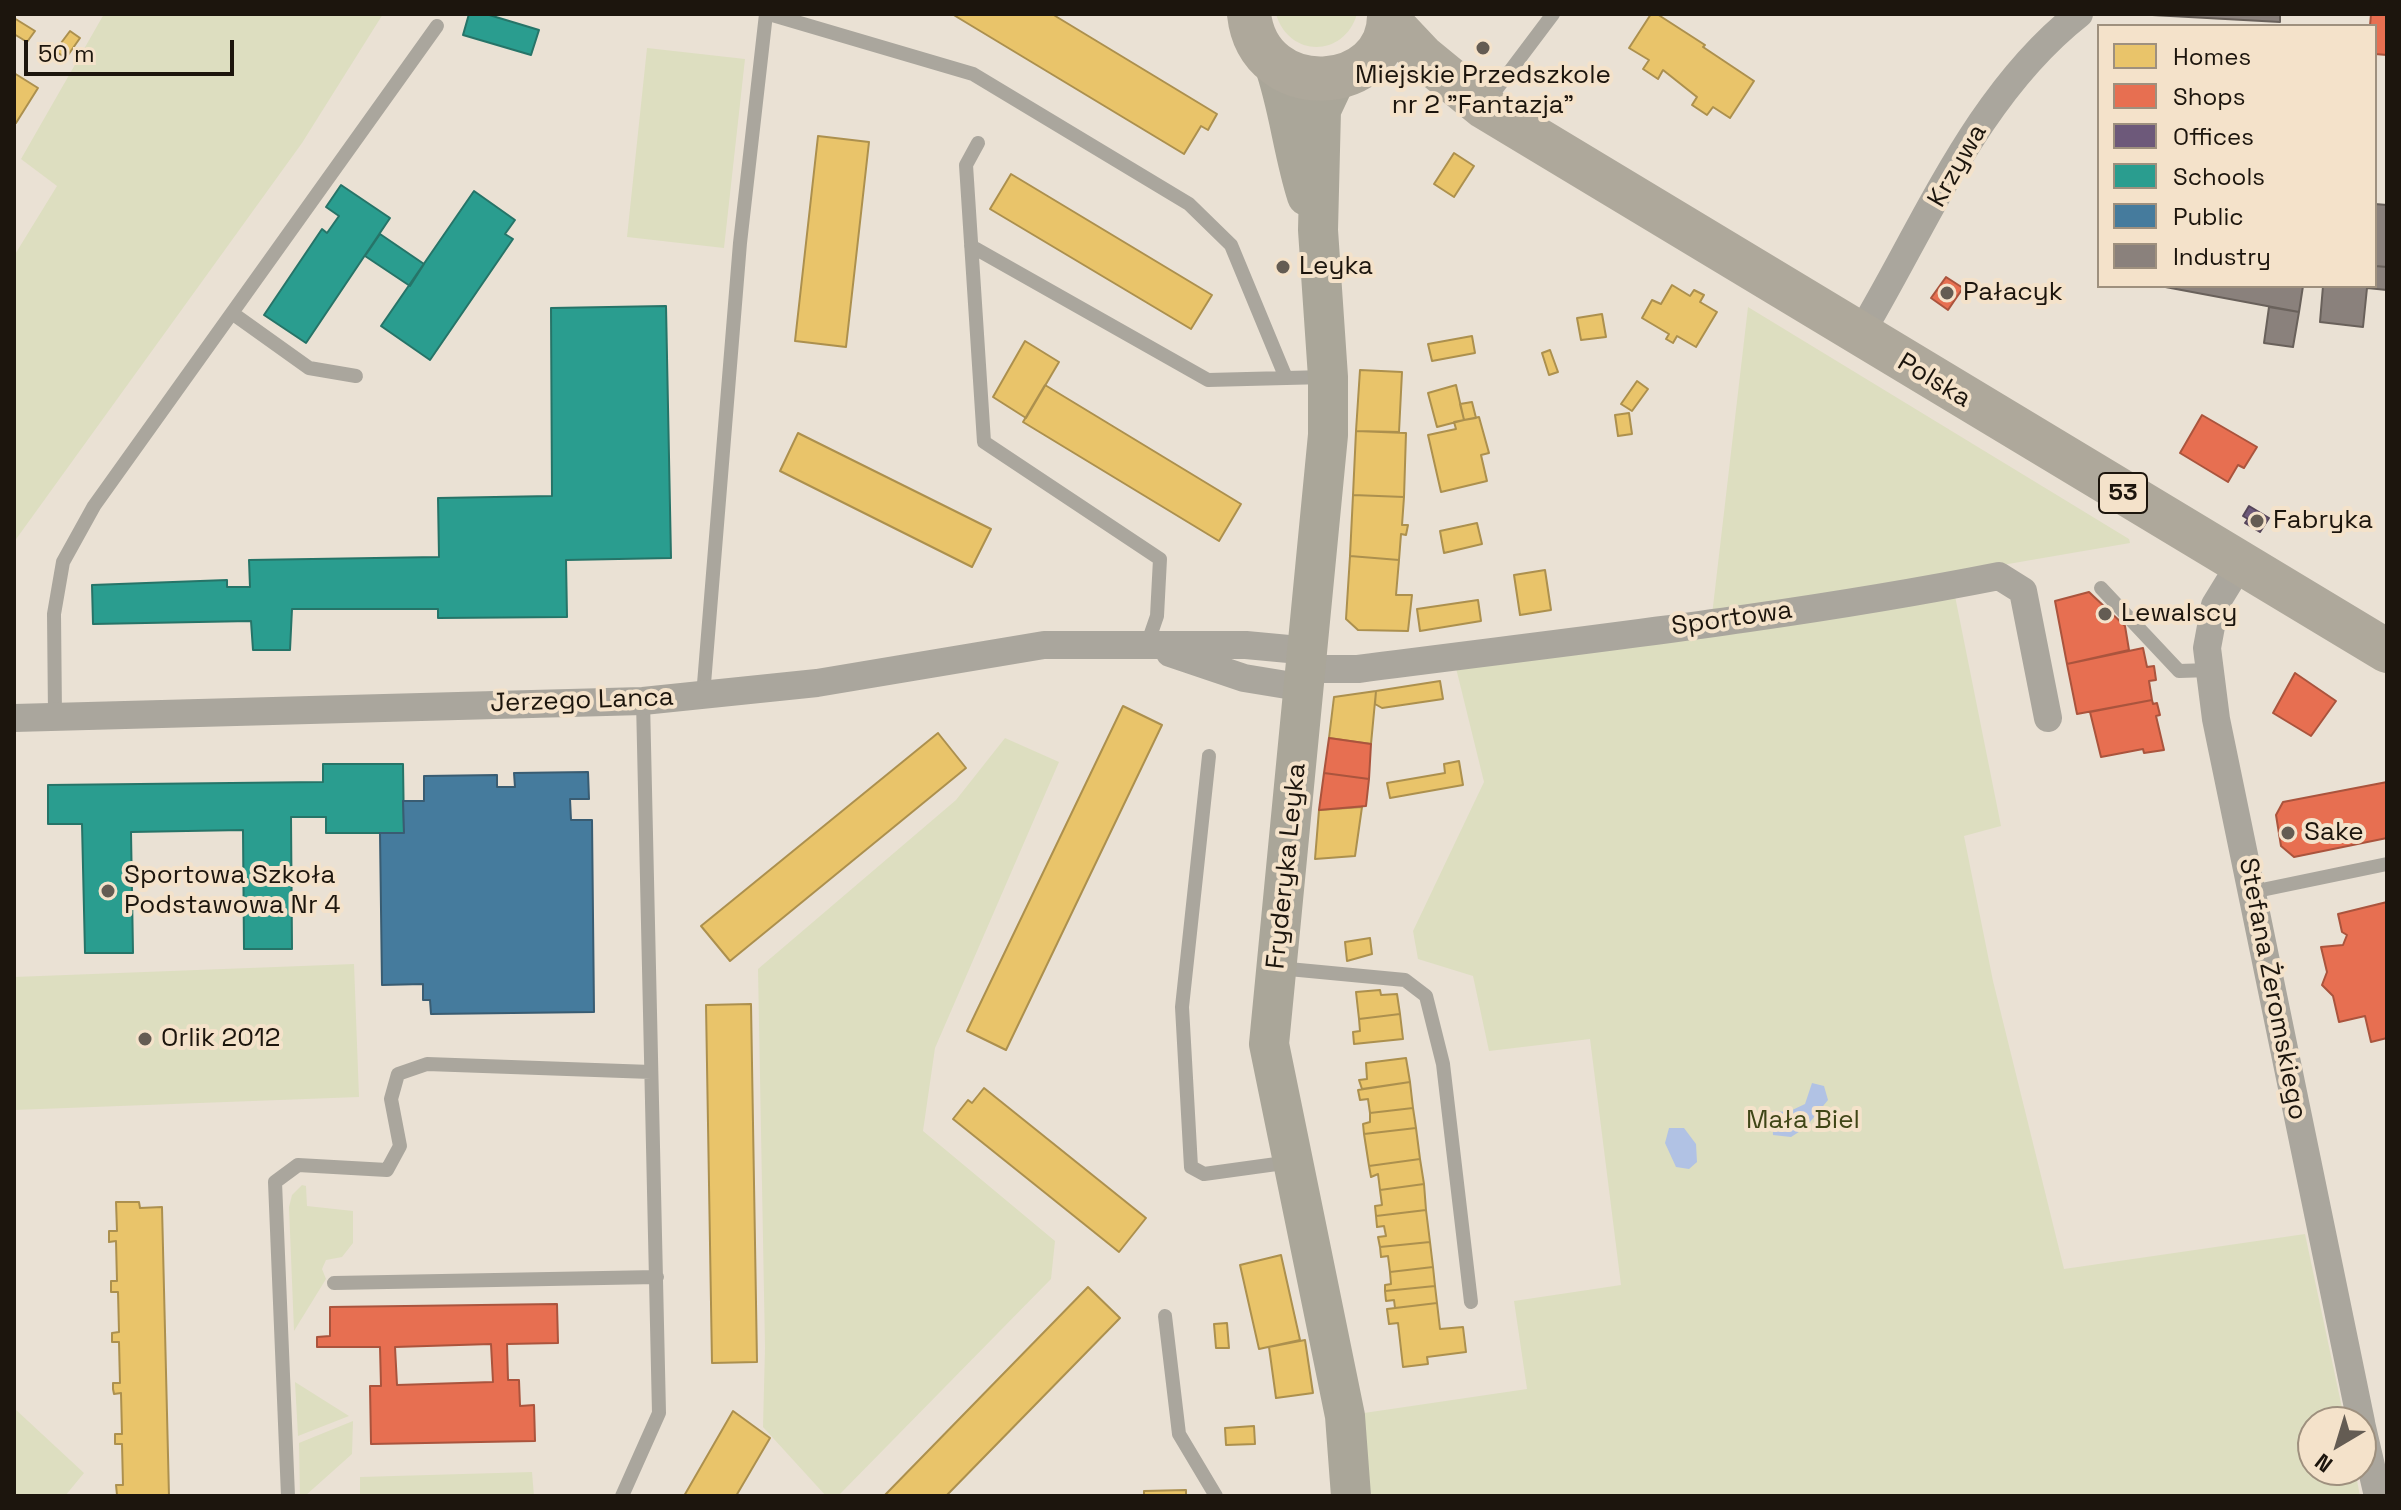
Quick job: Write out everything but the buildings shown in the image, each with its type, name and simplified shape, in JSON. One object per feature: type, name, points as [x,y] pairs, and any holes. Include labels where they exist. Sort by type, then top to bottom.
[{"type":"main road","points":[[1249,14],[1254,38],[1274,64]]},
{"type":"main road","name":"53","points":[[1274,64],[1303,79],[1351,70],[1376,51],[1389,18]]},
{"type":"main road","name":"Polska","points":[[1389,18],[1423,57],[1484,107],[2171,524],[2242,561],[2387,651]]},
{"type":"main road","name":"Polska","points":[[1351,70],[1484,107]]},
{"type":"street","name":"Krzywa","points":[[1859,336],[1978,128],[2013,75],[2050,37],[2079,14]]},
{"type":"street","name":"Fryderyka Leyka","points":[[1274,64],[1284,92],[1296,161],[1318,230]]},
{"type":"street","name":"Fryderyka Leyka","points":[[1351,70],[1321,110],[1318,230],[1328,377],[1328,435],[1269,1044],[1345,1416],[1351,1496]]},
{"type":"street","name":"Stefana Żeromskiego","points":[[2242,561],[2215,605],[2207,648],[2216,719],[2358,1406]]},
{"type":"street","name":"Sportowa","points":[[1307,669],[1358,669],[1755,617],[1887,598],[1999,576],[2023,591],[2048,718]]},
{"type":"street","name":"Jerzego Lanca","points":[[14,718],[703,697],[817,683],[1044,645],[1246,645],[1307,669]]},
{"type":"lane","points":[[703,697],[740,243],[768,14],[973,74],[1189,204],[1231,245],[1286,378]]},
{"type":"lane","points":[[1484,107],[1553,14]]},
{"type":"lane","points":[[55,715],[54,614],[63,562],[94,506],[437,26]]},
{"type":"lane","points":[[978,143],[966,165],[984,442],[1160,559],[1157,616],[1147,645]]},
{"type":"lane","points":[[971,246],[1208,380],[1328,377]]},
{"type":"lane","points":[[232,313],[309,368],[356,376]]},
{"type":"lane","points":[[2101,588],[2179,671],[2210,670]]},
{"type":"lane","points":[[622,1496],[659,1413],[643,701]]},
{"type":"lane","points":[[1209,756],[1182,1007],[1191,1167],[1204,1174],[1292,1162]]},
{"type":"lane","points":[[2252,892],[2387,864]]},
{"type":"lane","points":[[1277,968],[1405,980],[1426,996],[1443,1064],[1471,1302]]},
{"type":"lane","points":[[288,1496],[275,1182],[298,1165],[387,1170],[400,1146],[391,1099],[398,1074],[427,1064],[651,1072]]},
{"type":"lane","points":[[334,1283],[657,1277]]},
{"type":"lane","points":[[1165,1316],[1179,1434],[1216,1496]]},
{"type":"green space","points":[[104,14],[383,14],[302,143],[14,542],[14,256],[57,186],[21,159]]},
{"type":"green space","points":[[1276,14],[1357,14],[1341,39],[1316,47],[1292,39]]},
{"type":"green space","points":[[647,48],[745,59],[724,248],[627,237]]},
{"type":"green space","points":[[1748,307],[2129,539],[2130,543],[1712,615]]},
{"type":"green space","name":"Mała Biel","points":[[1955,596],[2001,826],[1964,836],[1993,981],[2064,1269],[2305,1234],[2342,1406],[2297,1406],[2297,1486],[2358,1486],[2360,1496],[1370,1496],[1364,1413],[1527,1389],[1514,1301],[1621,1285],[1590,1039],[1489,1051],[1473,976],[1418,959],[1413,931],[1484,782],[1455,664]]},
{"type":"green space","points":[[1005,738],[1059,762],[935,1048],[923,1131],[1055,1241],[1051,1279],[838,1496],[826,1496],[763,1427],[765,1348],[758,969],[956,800]]},
{"type":"green space","name":"Orlik 2012","points":[[354,964],[359,1097],[14,1110],[14,977]]},
{"type":"green space","points":[[302,1185],[306,1186],[307,1206],[353,1211],[353,1243],[342,1257],[326,1260],[322,1269],[326,1279],[294,1331],[289,1207],[292,1195]]},
{"type":"green space","points":[[295,1382],[349,1416],[298,1436]]},
{"type":"green space","points":[[14,1408],[84,1473],[65,1496],[14,1496]]},
{"type":"green space","points":[[353,1421],[352,1454],[305,1496],[300,1496],[299,1443]]},
{"type":"green space","points":[[532,1472],[534,1496],[360,1496],[360,1477]]},
{"type":"water","points":[[1812,1083],[1824,1086],[1828,1100],[1805,1128],[1791,1137],[1773,1135],[1772,1111],[1788,1112],[1805,1104]]},
{"type":"water","points":[[1669,1128],[1684,1128],[1696,1144],[1697,1162],[1689,1169],[1676,1167],[1665,1143]]},
{"type":"place","name":"Miejskie Przedszkole nr 2 \"Fantazja\"","points":[[1483,48]]},
{"type":"place","name":"Leyka","points":[[1283,267]]},
{"type":"place","name":"Pałacyk","points":[[1947,293]]},
{"type":"place","name":"Fabryka","points":[[2257,521]]},
{"type":"place","name":"Lewalscy","points":[[2105,614]]},
{"type":"place","name":"Sake","points":[[2288,833]]},
{"type":"place","name":"Sportowa Szkoła Podstawowa Nr 4","points":[[108,891]]},
{"type":"place","name":"Orlik 2012","points":[[145,1039]]}]
